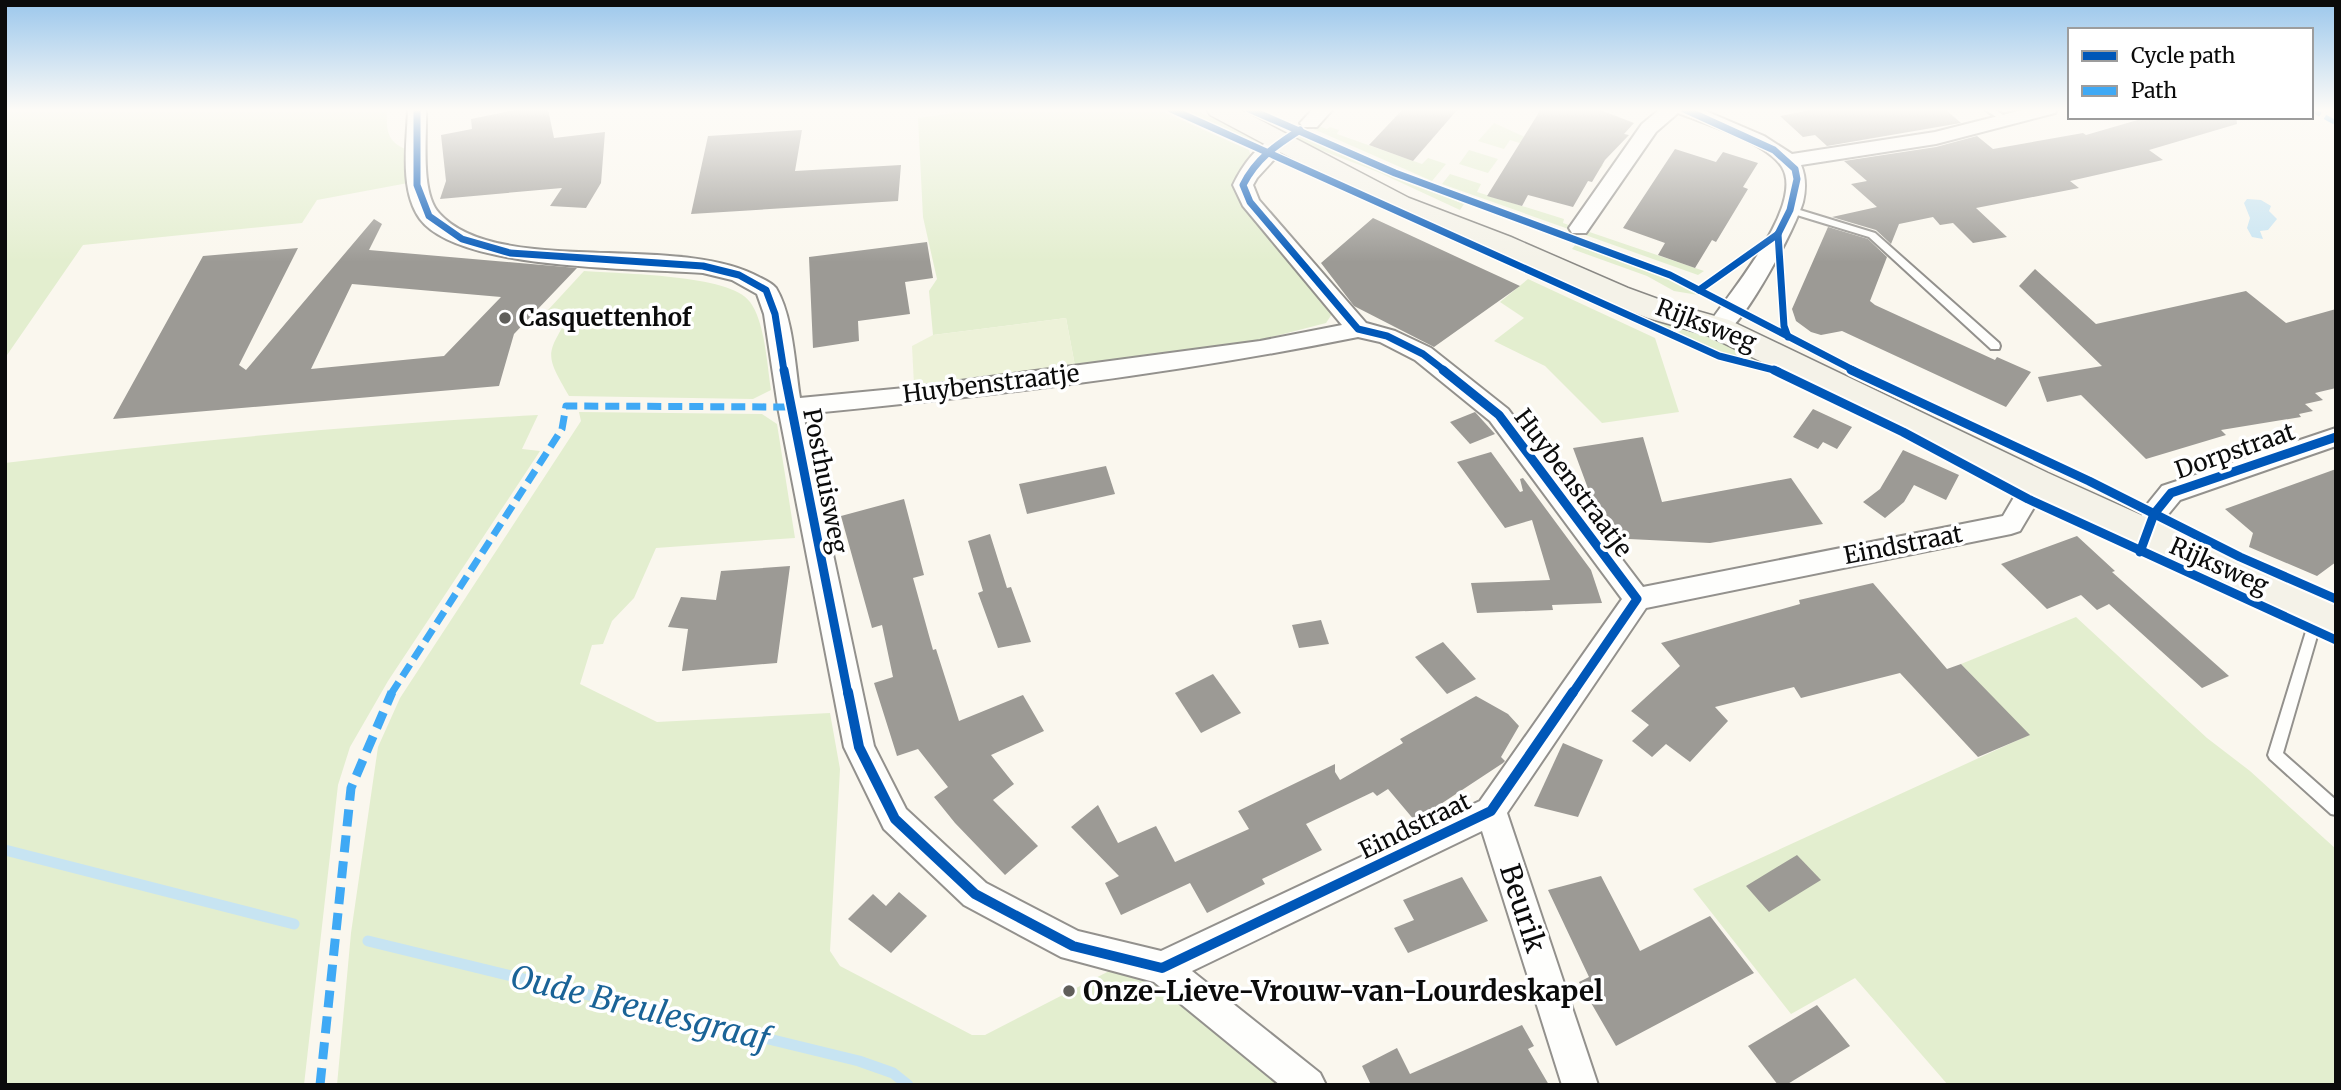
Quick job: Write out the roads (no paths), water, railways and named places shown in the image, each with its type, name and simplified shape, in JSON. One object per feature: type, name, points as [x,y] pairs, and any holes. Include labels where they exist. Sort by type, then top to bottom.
[{"type":"main road","name":"Rijksweg","points":[[1313,160],[1351,181],[1439,221],[1501,244],[1628,299],[1718,327],[2036,482],[2327,616]]},
{"type":"street","name":"Posthuisweg","points":[[418,160],[418,185],[429,216],[461,239],[510,253],[703,266],[739,275],[766,290],[775,314],[790,407],[859,747],[895,819],[975,894],[1073,946],[1162,968]]},
{"type":"street","points":[[1257,160],[1243,184],[1250,202],[1358,329]]},
{"type":"street","points":[[1579,228],[1626,160]]},
{"type":"street","points":[[1788,161],[1795,160]]},
{"type":"street","points":[[1718,327],[1735,310],[1767,258],[1790,210],[1797,179],[1795,169],[1788,161]]},
{"type":"street","name":"Huybenstraatje","points":[[790,407],[915,395],[1260,349],[1358,329],[1387,336],[1423,354],[1499,415],[1637,598]]},
{"type":"street","name":"Dorpstraat","points":[[2148,535],[2154,514],[2171,493],[2336,437]]},
{"type":"street","name":"Eindstraat","points":[[1162,968],[1492,811],[1637,598],[2011,524],[2036,482]]},
{"type":"street","name":"Beurik","points":[[1492,811],[1580,1085]]},
{"type":"street","points":[[1162,968],[1308,1085]]},
{"type":"lane","points":[[1790,210],[1872,235],[1995,346]]},
{"type":"lane","points":[[2327,616],[2276,754],[2336,809]]},
{"type":"water","points":[[2247,199],[2261,200],[2271,206],[2269,211],[2277,219],[2268,230],[2260,231],[2263,239],[2252,237],[2247,228],[2250,218],[2244,203]]},
{"type":"waterway","name":"Oude Breulesgraaf","points":[[5,850],[294,924]]},
{"type":"waterway","name":"Oude Breulesgraaf","points":[[368,941],[859,1061],[893,1073],[908,1085]]},
{"type":"place","name":"Casquettenhof","points":[[505,318]]},
{"type":"place","name":"Onze-Lieve-Vrouw-van-Lourdeskapel","points":[[1069,991]]}]
